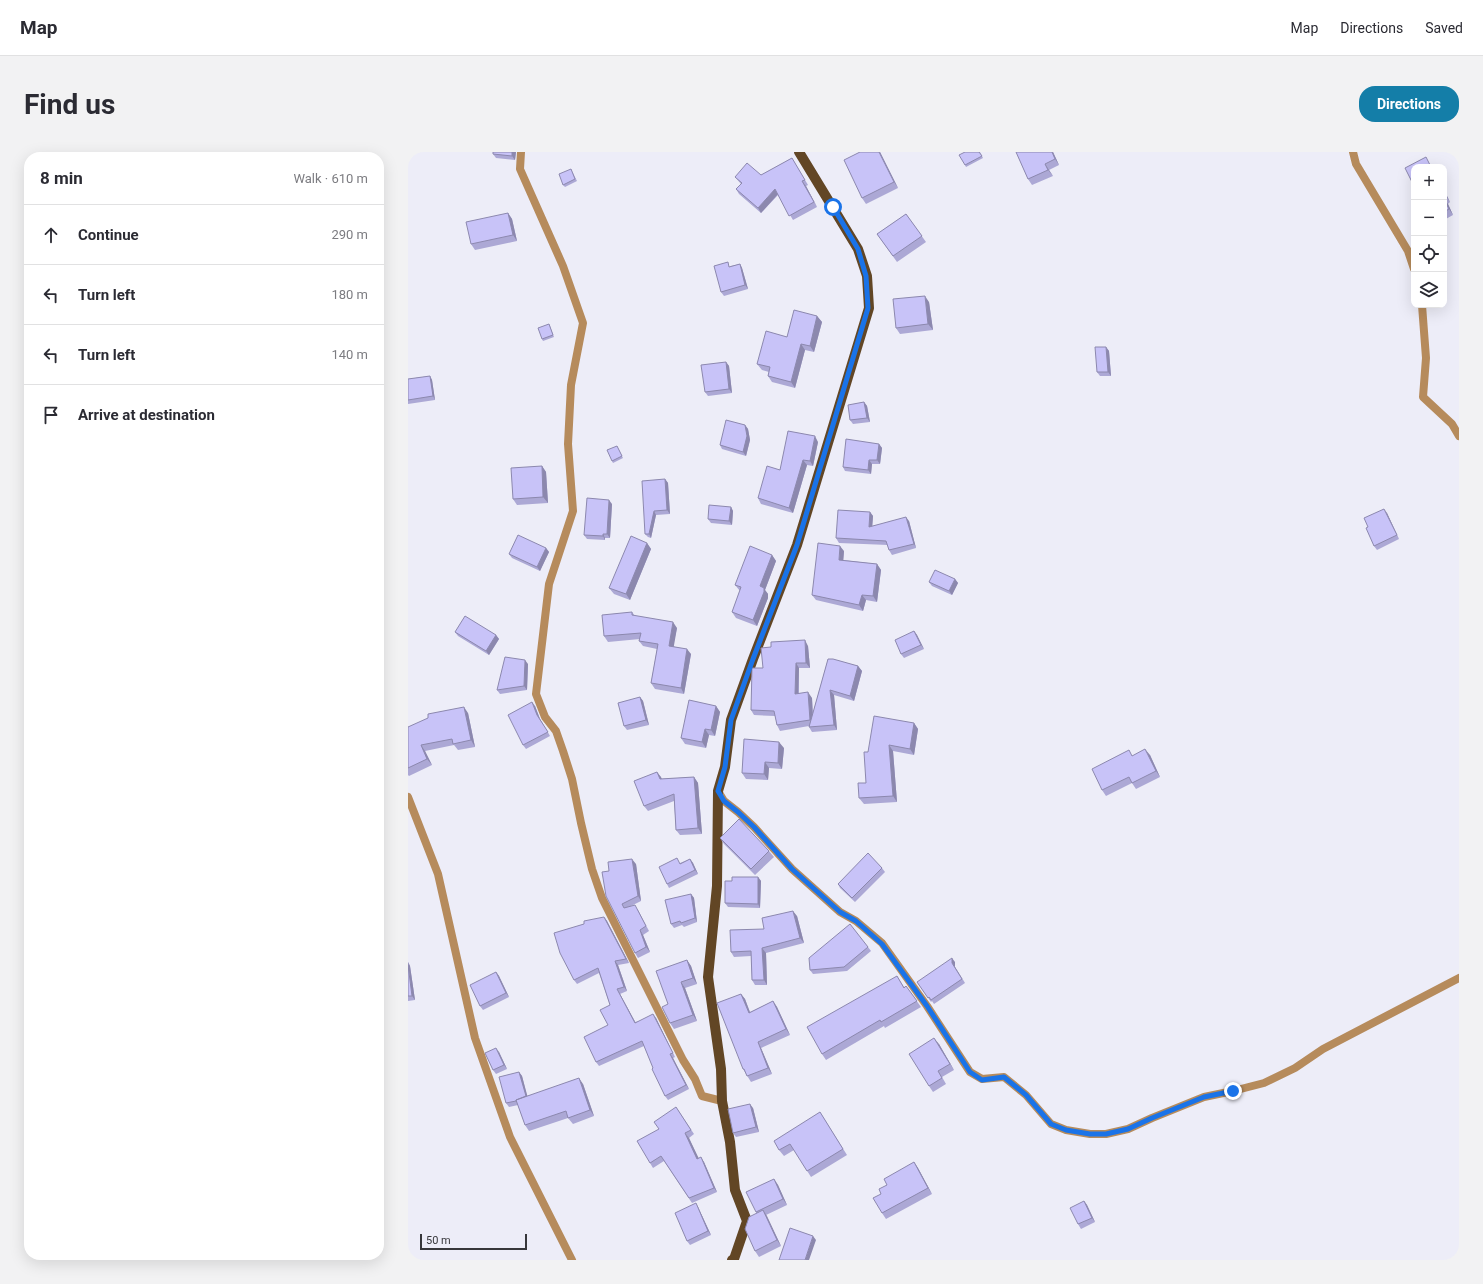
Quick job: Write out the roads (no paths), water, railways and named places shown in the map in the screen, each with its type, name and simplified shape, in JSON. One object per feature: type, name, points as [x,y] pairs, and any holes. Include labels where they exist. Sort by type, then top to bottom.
[{"type":"main road","points":[[732,1260],[734,1259],[746,1221],[736,1190],[730,1142],[722,1101],[721,1069],[708,977],[717,886],[718,791],[725,767],[731,720],[797,545],[868,308],[866,276],[858,249],[799,152]]},
{"type":"street","points":[[521,152],[520,169],[563,266],[583,323],[571,385],[568,444],[573,511],[549,584],[536,694],[545,717],[556,731],[563,751],[572,779],[592,869],[606,905],[683,1060],[695,1079],[702,1096],[722,1101]]},
{"type":"street","points":[[1353,152],[1356,164],[1408,251],[1411,260]]},
{"type":"street","points":[[1422,308],[1426,358],[1423,397],[1452,424],[1459,436]]},
{"type":"street","points":[[718,791],[724,801],[754,827],[792,869],[840,912],[856,921],[882,944],[927,1006],[970,1072],[982,1080],[1004,1077],[1026,1095],[1051,1124],[1066,1130],[1090,1134],[1106,1134],[1128,1129],[1204,1097],[1264,1083],[1295,1068],[1323,1049],[1459,978]]},
{"type":"street","points":[[408,797],[438,874],[475,1038],[510,1137],[572,1260]]}]
